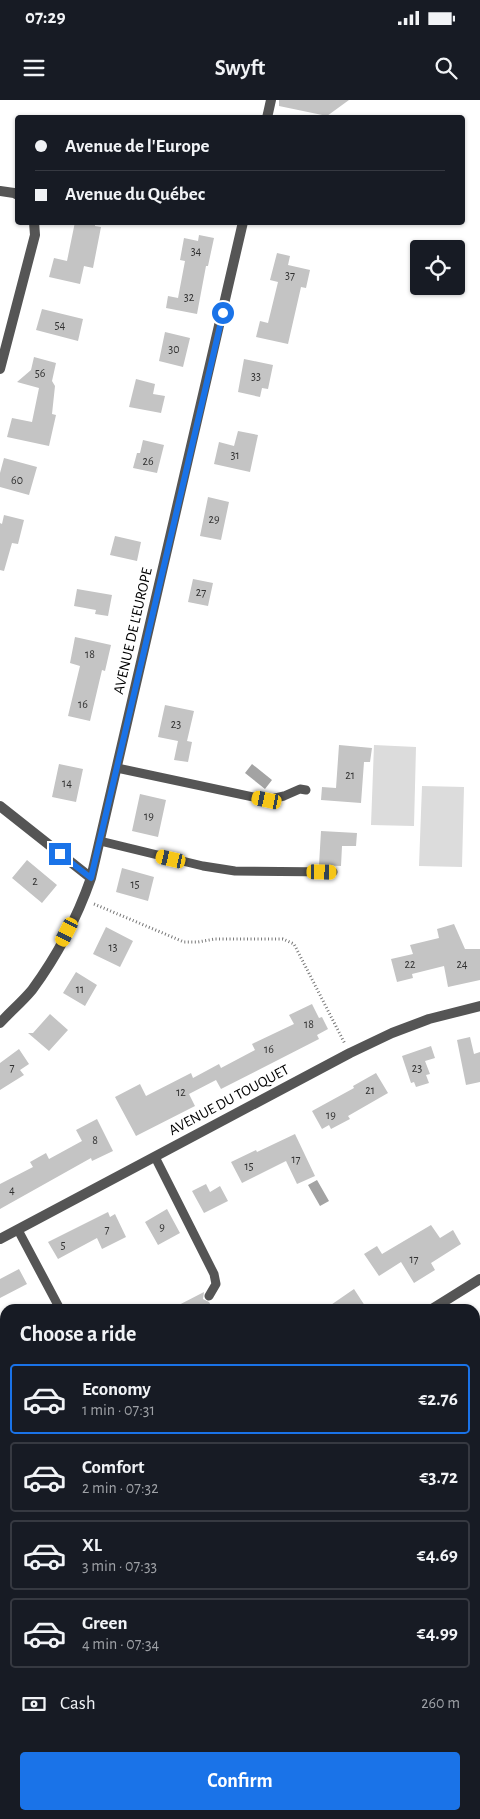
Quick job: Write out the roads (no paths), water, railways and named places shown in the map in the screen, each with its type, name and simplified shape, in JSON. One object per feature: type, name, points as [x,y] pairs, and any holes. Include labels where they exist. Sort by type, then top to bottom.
[{"type":"street","points":[[268,115],[271,100]]},
{"type":"street","points":[[0,192],[15,194]]},
{"type":"street","points":[[0,368],[35,235],[34,225]]},
{"type":"street","name":"AVENUE DE L'EUROPE","points":[[0,1023],[31,991],[59,948],[83,900],[91,878],[242,225]]},
{"type":"street","points":[[0,806],[91,878]]},
{"type":"street","name":"AVENUE DU TOUQUET","points":[[0,1239],[350,1053],[392,1033],[429,1019],[480,1006]]},
{"type":"street","points":[[440,1304],[480,1279]]},
{"type":"lane","points":[[117,768],[267,800],[284,796],[300,789],[306,790]]},
{"type":"lane","points":[[100,841],[194,864],[235,871],[333,872]]},
{"type":"lane","points":[[155,1157],[214,1274],[216,1284],[209,1296]]},
{"type":"lane","points":[[18,1230],[57,1304]]}]
